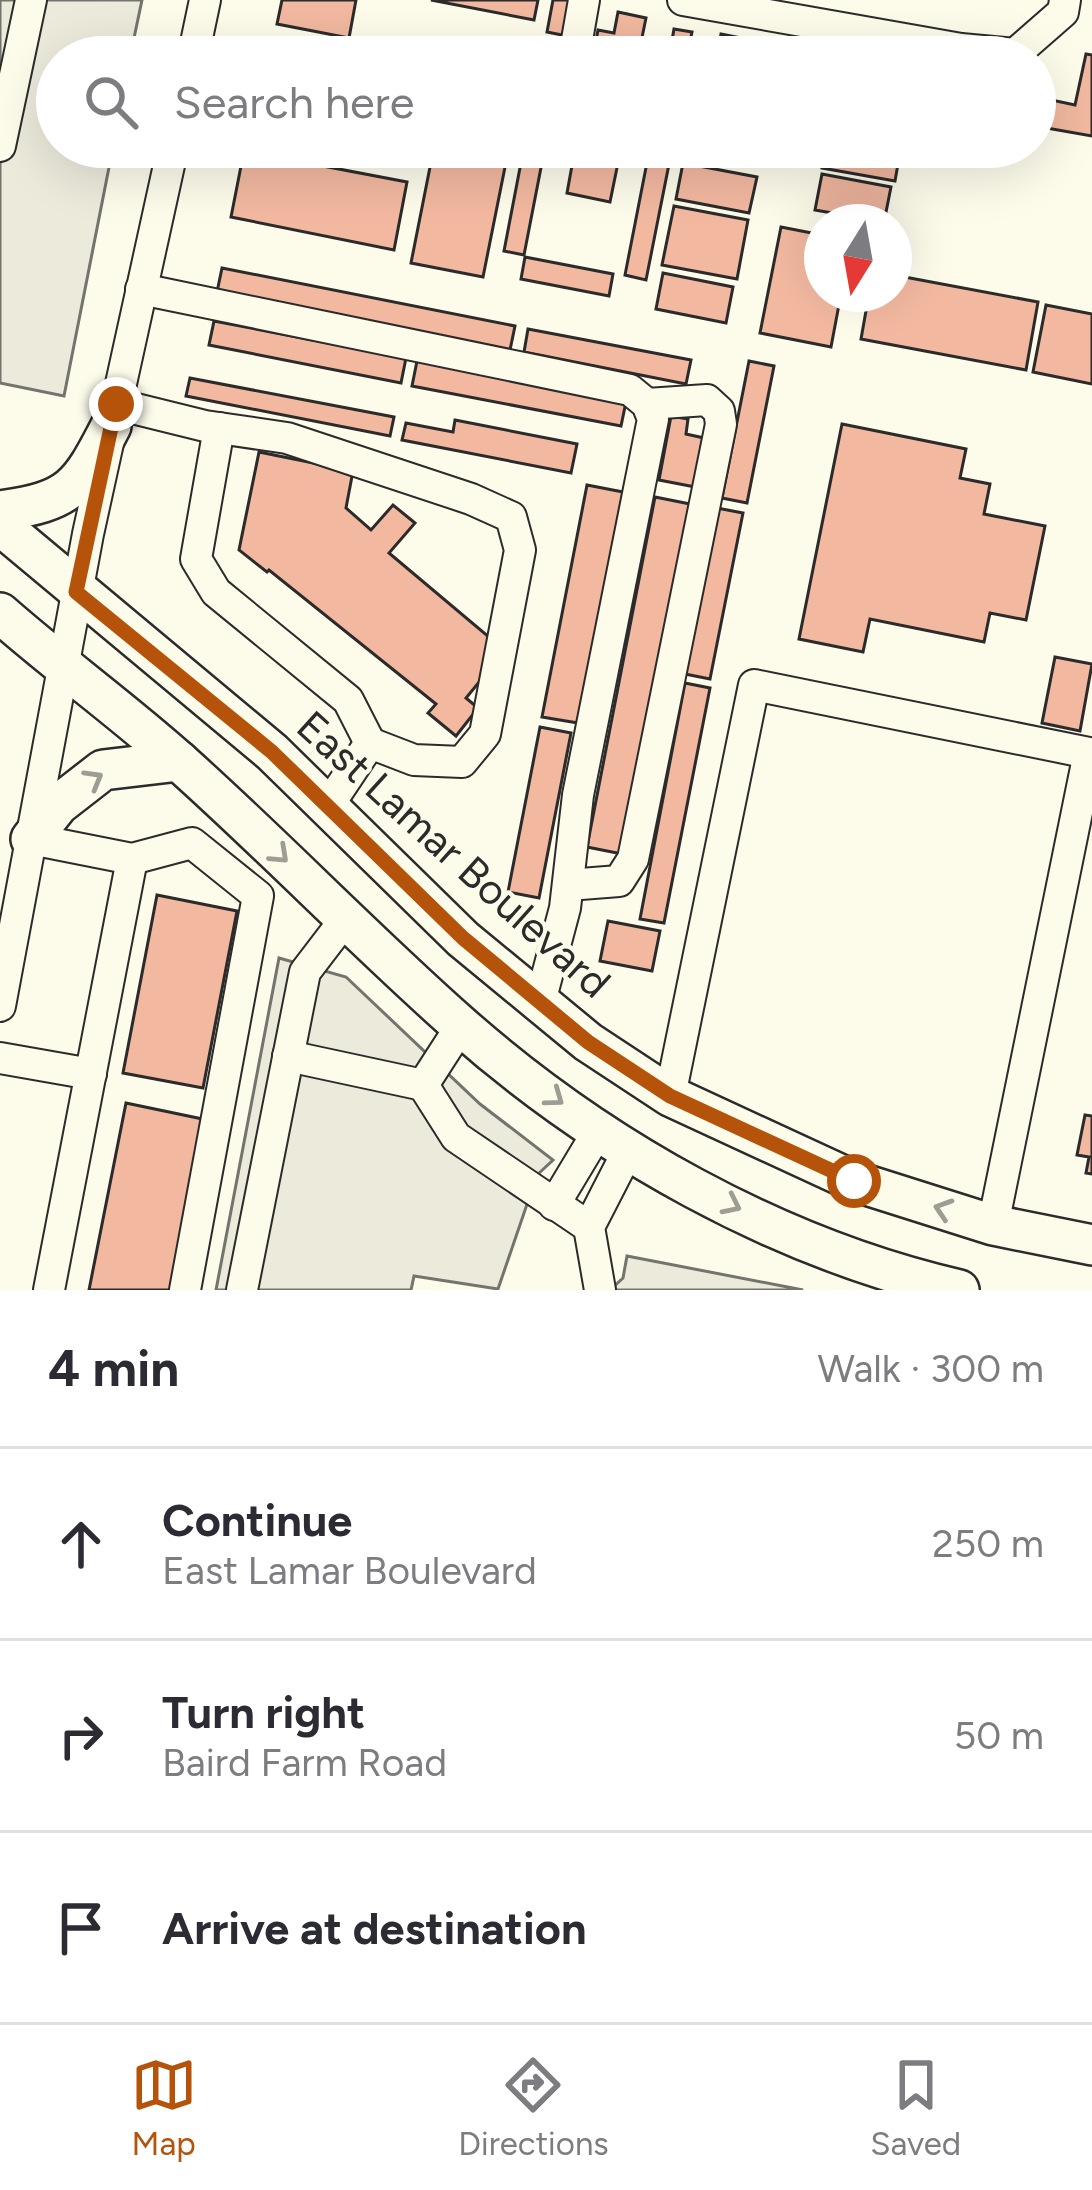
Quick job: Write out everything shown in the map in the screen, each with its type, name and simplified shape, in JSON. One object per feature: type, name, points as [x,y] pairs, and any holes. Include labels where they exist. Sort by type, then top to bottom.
[{"type":"main road","points":[[0,512],[43,505],[71,490],[89,468],[113,415]]},
{"type":"main road","name":"East Lamar Boulevard","points":[[0,525],[272,752],[463,938],[588,1042],[670,1096],[854,1181],[993,1225],[1092,1245]]},
{"type":"main road","points":[[0,613],[179,761],[605,1155],[838,1252],[913,1280],[959,1290]]},
{"type":"main road","points":[[31,839],[58,805],[103,770],[179,761]]},
{"type":"main road","points":[[605,1155],[670,1096]]},
{"type":"street","points":[[0,146],[32,0]]},
{"type":"street","points":[[198,36],[205,0]]},
{"type":"street","points":[[578,36],[584,0]]},
{"type":"street","points":[[683,0],[883,36]]},
{"type":"street","points":[[1035,36],[1063,12],[1066,0]]},
{"type":"street","points":[[0,1006],[10,897],[31,839],[76,592],[168,168]]},
{"type":"street","points":[[141,289],[630,390],[647,404],[653,419],[578,795],[568,885],[540,1002]]},
{"type":"street","points":[[568,885],[619,881],[633,859],[721,424],[719,410],[707,400],[647,404]]},
{"type":"street","points":[[113,415],[219,428],[287,438],[512,517],[520,550],[485,734],[462,762],[413,760],[370,743],[348,700],[216,592],[196,559],[219,428]]},
{"type":"street","points":[[670,1096],[754,685],[1089,753],[993,1225]]},
{"type":"street","points":[[328,806],[370,743]]},
{"type":"street","points":[[31,839],[132,859],[192,843],[225,804]]},
{"type":"street","points":[[185,1290],[258,896],[192,843]]},
{"type":"street","points":[[50,1290],[132,859]]},
{"type":"street","points":[[242,1290],[304,972],[346,917]]},
{"type":"street","points":[[424,1085],[461,1026]]},
{"type":"street","points":[[288,1056],[424,1085],[456,1137],[589,1227]]},
{"type":"street","points":[[0,1058],[91,1074]]},
{"type":"street","points":[[554,1205],[605,1155]]},
{"type":"street","points":[[600,1290],[589,1227],[605,1155]]},
{"type":"shaded area","points":[[0,0],[142,0],[134,36],[36,36],[36,168],[109,168],[64,396],[0,383]]},
{"type":"shaded area","points":[[279,958],[346,977],[480,1104],[553,1160],[537,1175],[498,1289],[414,1276],[411,1290],[216,1290]]},
{"type":"shaded area","points":[[627,1256],[803,1290],[610,1290],[623,1278]]},
{"type":"building","points":[[282,0],[356,0],[349,36],[277,24]]},
{"type":"building","points":[[431,0],[538,0],[534,20]]},
{"type":"building","points":[[553,0],[574,0],[567,36],[547,32]]},
{"type":"building","points":[[618,12],[646,18],[642,36],[597,36],[598,30],[614,33]]},
{"type":"building","points":[[674,29],[692,32],[691,36],[673,36]]},
{"type":"building","points":[[1086,54],[1092,55],[1092,136],[1056,130],[1056,101],[1075,105]]},
{"type":"building","points":[[241,168],[333,168],[407,182],[394,250],[231,217]]},
{"type":"building","points":[[430,168],[505,168],[483,277],[411,263]]},
{"type":"building","points":[[520,168],[541,168],[524,255],[504,251]]},
{"type":"building","points":[[572,168],[617,168],[610,202],[567,193]]},
{"type":"building","points":[[646,168],[668,168],[646,280],[625,275]]},
{"type":"building","points":[[682,168],[757,177],[749,213],[676,199]]},
{"type":"building","points":[[822,168],[897,168],[895,181]]},
{"type":"building","points":[[822,174],[891,187],[888,204],[816,204]]},
{"type":"building","points":[[674,206],[748,220],[737,279],[662,265]]},
{"type":"building","points":[[781,227],[804,231],[804,312],[838,312],[831,347],[760,333]]},
{"type":"building","points":[[525,257],[613,274],[609,296],[521,279]]},
{"type":"building","points":[[222,268],[515,326],[510,350],[217,292]]},
{"type":"building","points":[[663,273],[733,287],[726,323],[656,309]]},
{"type":"building","points":[[912,278],[1038,302],[1026,370],[861,339],[866,312],[912,312]]},
{"type":"building","points":[[1046,305],[1092,314],[1092,384],[1033,372]]},
{"type":"building","points":[[214,321],[406,358],[401,383],[209,345]]},
{"type":"building","points":[[528,329],[691,360],[686,384],[524,352]]},
{"type":"building","points":[[417,361],[626,402],[621,426],[412,386]]},
{"type":"building","points":[[749,361],[774,366],[747,503],[722,498]]},
{"type":"building","points":[[190,378],[394,417],[390,436],[186,396]]},
{"type":"building","points":[[671,416],[688,419],[686,434],[704,438],[695,487],[659,480]]},
{"type":"building","points":[[455,420],[577,444],[571,473],[402,440],[406,423],[453,432]]},
{"type":"building","points":[[842,424],[966,449],[960,478],[990,484],[984,514],[1045,526],[1026,620],[990,613],[984,642],[870,619],[863,652],[799,639]]},
{"type":"building","points":[[259,452],[353,471],[346,508],[371,530],[393,505],[415,523],[389,553],[489,637],[480,681],[466,698],[478,708],[456,736],[428,713],[436,704],[239,550]]},
{"type":"building","points":[[587,485],[623,492],[578,723],[542,717]]},
{"type":"building","points":[[655,497],[690,504],[622,854],[587,847]]},
{"type":"building","points":[[717,508],[743,513],[710,679],[685,674]]},
{"type":"building","points":[[1055,657],[1092,664],[1080,731],[1042,723]]},
{"type":"building","points":[[685,683],[710,688],[664,923],[640,919]]},
{"type":"building","points":[[540,727],[571,733],[539,898],[508,892]]},
{"type":"building","points":[[157,895],[237,911],[203,1088],[123,1073]]},
{"type":"building","points":[[608,921],[660,931],[652,971],[600,961]]},
{"type":"building","points":[[126,1103],[212,1121],[179,1290],[89,1290]]},
{"type":"building","points":[[1085,1115],[1092,1116],[1092,1174],[1086,1173],[1089,1157],[1077,1155]]},
{"type":"route","points":[[116,404],[76,592],[272,752],[463,938],[588,1042],[670,1096],[854,1181]]}]
